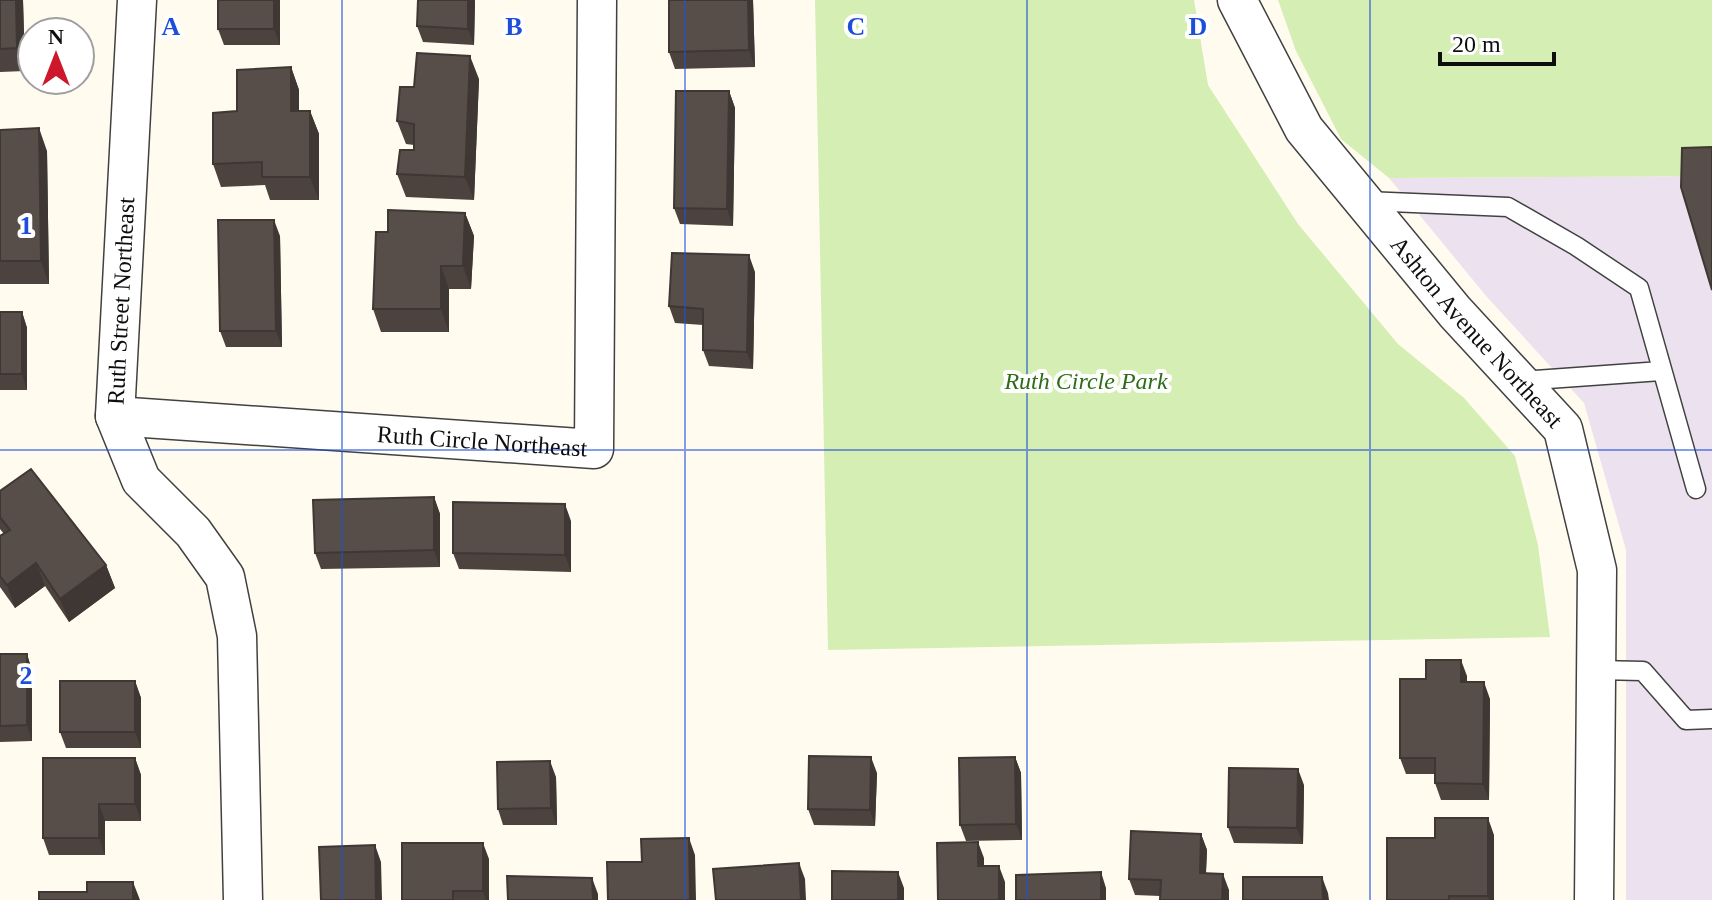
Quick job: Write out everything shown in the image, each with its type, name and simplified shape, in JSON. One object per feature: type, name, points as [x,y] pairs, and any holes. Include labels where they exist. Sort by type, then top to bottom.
[{"type":"street","name":"Ruth Street Northeast","points":[[137,0],[115,416],[141,480],[193,532],[225,577],[237,636],[243,900]]},
{"type":"street","name":"Ruth Circle Northeast","points":[[115,416],[594,449],[597,0]]},
{"type":"street","name":"Ashton Avenue Northeast","points":[[1237,0],[1304,129],[1455,312],[1563,429],[1597,570],[1594,900]]},
{"type":"lane","points":[[1364,201],[1508,207],[1639,288],[1696,489]]},
{"type":"lane","points":[[1520,381],[1661,371]]},
{"type":"lane","points":[[1596,670],[1643,671],[1686,720],[1712,719]]},
{"type":"shaded area","points":[[1712,176],[1712,900],[1626,900],[1626,550],[1584,403],[1487,297],[1389,178]]},
{"type":"green space","name":"Ruth Circle Park","points":[[815,0],[1194,0],[1208,85],[1298,224],[1398,344],[1464,398],[1515,456],[1538,545],[1550,637],[828,650]]},
{"type":"green space","points":[[1278,0],[1712,0],[1712,176],[1389,178],[1341,139],[1296,51]]},
{"type":"building","points":[[0,0],[16,0],[16,48],[0,49]]},
{"type":"building","points":[[218,0],[274,0],[274,29],[218,29]]},
{"type":"building","points":[[418,0],[468,0],[468,29],[417,26]]},
{"type":"building","points":[[669,0],[748,0],[749,50],[669,52]]},
{"type":"building","points":[[417,53],[470,56],[465,177],[397,174],[400,150],[414,150],[414,124],[397,121],[400,87],[414,87]]},
{"type":"building","points":[[291,67],[291,111],[310,111],[310,177],[262,177],[262,162],[213,164],[213,113],[237,111],[237,70]]},
{"type":"building","points":[[676,91],[729,91],[727,209],[674,208]]},
{"type":"building","points":[[39,128],[41,261],[0,261],[0,130]]},
{"type":"building","points":[[1712,147],[1712,290],[1681,187],[1682,148]]},
{"type":"building","points":[[388,210],[465,213],[463,266],[441,266],[441,309],[373,309],[376,232],[388,232]]},
{"type":"building","points":[[218,220],[274,220],[276,331],[220,331]]},
{"type":"building","points":[[672,253],[749,255],[747,352],[703,350],[703,309],[669,306]]},
{"type":"building","points":[[0,312],[22,312],[22,374],[0,374]]},
{"type":"building","points":[[31,469],[106,565],[60,599],[36,563],[7,585],[0,576],[0,536],[10,530],[0,517],[0,491]]},
{"type":"building","points":[[434,497],[434,550],[315,553],[313,500]]},
{"type":"building","points":[[453,502],[565,504],[565,555],[453,553]]},
{"type":"building","points":[[0,654],[27,654],[27,725],[0,726]]},
{"type":"building","points":[[1426,660],[1461,660],[1461,682],[1484,682],[1483,784],[1435,783],[1435,758],[1400,758],[1400,679],[1426,679]]},
{"type":"building","points":[[60,681],[135,681],[135,732],[60,732]]},
{"type":"building","points":[[809,756],[871,757],[870,810],[808,809]]},
{"type":"building","points":[[1015,757],[1016,824],[960,825],[959,758]]},
{"type":"building","points":[[43,758],[135,758],[135,804],[99,804],[99,838],[43,838]]},
{"type":"building","points":[[550,761],[551,808],[498,809],[497,762]]},
{"type":"building","points":[[1229,768],[1298,769],[1297,828],[1228,827]]},
{"type":"building","points":[[1435,818],[1488,818],[1488,896],[1449,896],[1449,900],[1387,900],[1387,838],[1435,838]]},
{"type":"building","points":[[1131,831],[1201,834],[1200,873],[1223,874],[1222,900],[1160,900],[1161,880],[1129,879]]},
{"type":"building","points":[[689,838],[690,900],[608,900],[607,862],[642,862],[641,839]]},
{"type":"building","points":[[978,842],[978,866],[999,866],[999,900],[938,900],[937,843]]},
{"type":"building","points":[[402,843],[483,843],[483,891],[453,891],[453,900],[402,900]]},
{"type":"building","points":[[375,845],[376,900],[321,900],[319,847]]},
{"type":"building","points":[[799,863],[801,900],[716,900],[713,869]]},
{"type":"building","points":[[832,871],[898,872],[898,900],[832,900]]},
{"type":"building","points":[[1101,872],[1101,900],[1016,900],[1016,875]]},
{"type":"building","points":[[507,876],[592,878],[593,900],[508,900]]},
{"type":"building","points":[[1243,877],[1322,877],[1323,900],[1243,900]]},
{"type":"building","points":[[87,882],[133,882],[133,900],[39,900],[39,892],[87,892]]}]
